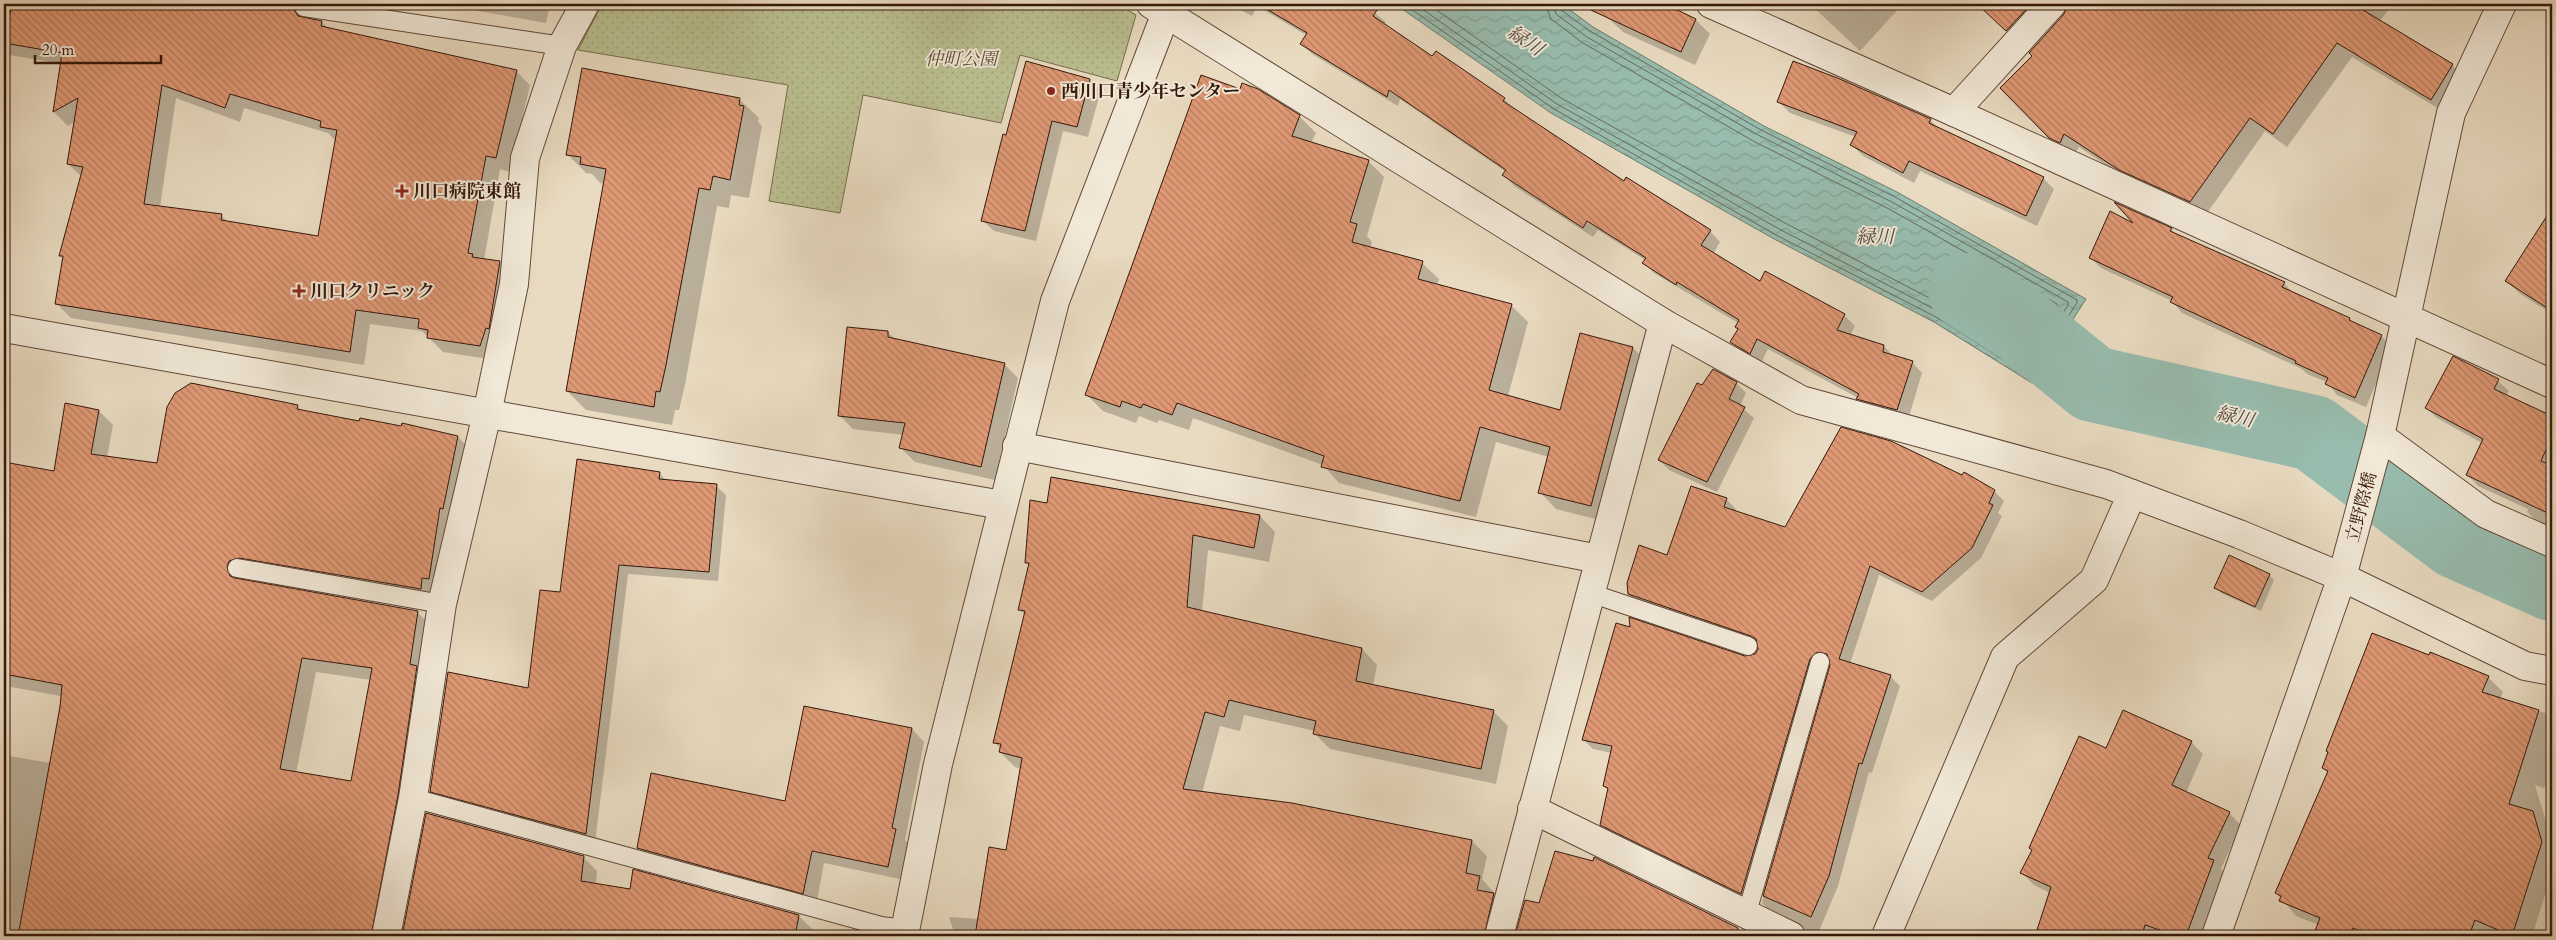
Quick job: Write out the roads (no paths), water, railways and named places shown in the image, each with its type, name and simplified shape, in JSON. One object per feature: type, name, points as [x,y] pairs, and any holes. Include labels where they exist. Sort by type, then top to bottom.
[{"type":"street","points":[[386,936],[413,798],[442,604],[487,414],[514,284],[525,158],[562,46],[585,4]]},
{"type":"street","points":[[1711,4],[1954,112],[2552,384]]},
{"type":"street","points":[[1954,112],[2052,4]]},
{"type":"street","name":"立野際橋","points":[[2216,936],[2342,576],[2380,438],[2451,113],[2502,4]]},
{"type":"street","points":[[904,933],[938,764],[1055,301],[1159,8],[1663,323],[1800,400],[2106,484],[2239,534],[2342,576],[2525,666],[2552,671]]},
{"type":"street","points":[[1499,936],[1663,323]]},
{"type":"street","points":[[4,328],[1002,505]]},
{"type":"street","points":[[2380,438],[2486,514],[2552,543]]},
{"type":"street","points":[[1017,446],[1600,559]]},
{"type":"street","points":[[1886,936],[2005,657],[2094,580],[2132,494]]},
{"type":"street","points":[[1532,809],[1746,916],[1792,936]]},
{"type":"lane","points":[[304,7],[562,46]]},
{"type":"lane","points":[[237,568],[442,604]]},
{"type":"lane","points":[[1590,593],[1748,646]]},
{"type":"lane","points":[[1746,916],[1820,662]]},
{"type":"lane","points":[[413,798],[904,933]]},
{"type":"water","name":"緑川","points":[[1395,4],[1562,4],[1593,27],[1764,126],[1897,192],[2086,299],[2032,383],[1934,322],[1776,240],[1551,113]]},
{"type":"waterway","name":"緑川","points":[[1966,291],[2023,327],[2093,384],[2313,433],[2457,541],[2552,583]]},
{"type":"place","name":"西川口青少年センター","points":[[1051,91]]},
{"type":"place","name":"川口病院東館","points":[[402,191]]},
{"type":"place","name":"川口クリニック","points":[[299,291]]},
{"type":"park label","name":"仲町公園","points":[[961,59]]}]
